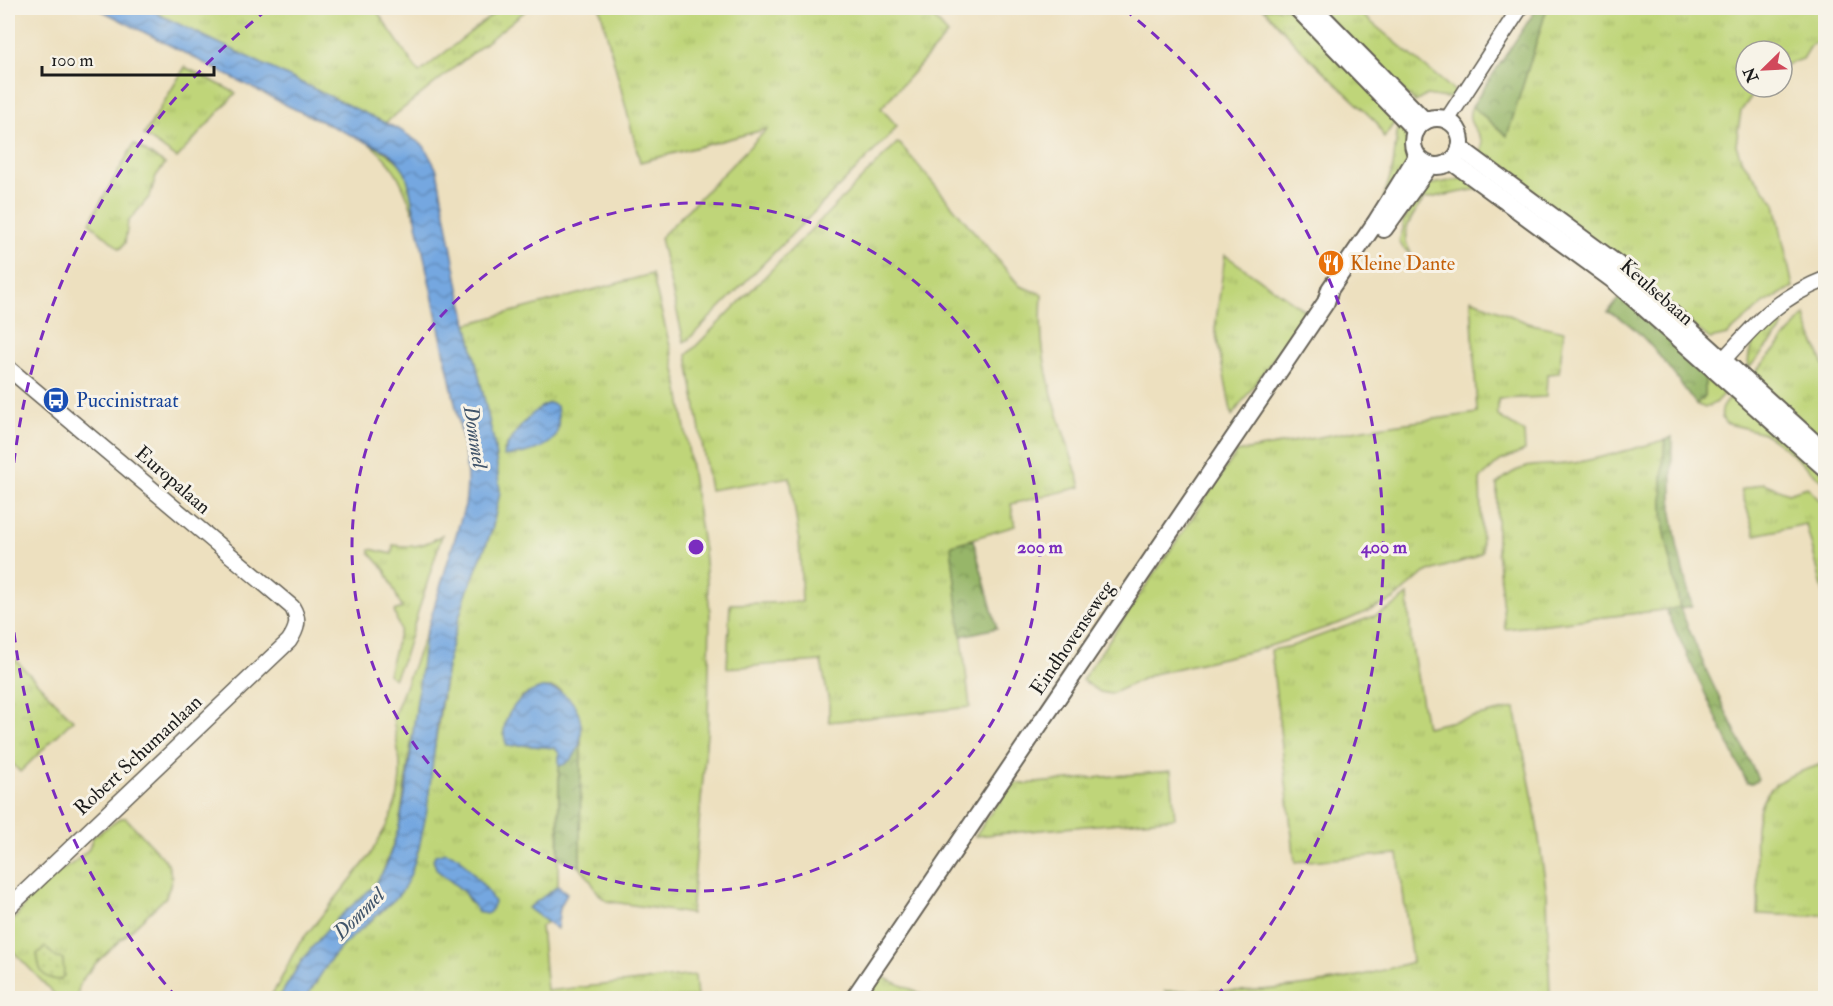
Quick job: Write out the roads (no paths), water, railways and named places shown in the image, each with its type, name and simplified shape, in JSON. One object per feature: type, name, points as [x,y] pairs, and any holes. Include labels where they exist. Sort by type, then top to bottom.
[{"type":"main road","points":[[1297,8],[1420,126]]},
{"type":"main road","points":[[1314,8],[1420,126]]},
{"type":"main road","points":[[1435,118],[1447,120],[1460,134],[1456,154],[1444,165],[1423,160],[1413,144],[1420,126],[1435,118]]},
{"type":"main road","name":"Keulsebaan","points":[[1456,154],[1826,453]]},
{"type":"main road","name":"Eindhovenseweg","points":[[854,999],[1326,302],[1338,294],[1346,284],[1423,160]]},
{"type":"main road","name":"Keulsebaan","points":[[1719,365],[1826,469]]},
{"type":"street","points":[[1447,120],[1520,8]]},
{"type":"street","points":[[1719,365],[1772,308],[1788,296],[1826,279]]},
{"type":"street","name":"Europalaan","points":[[8,368],[292,608],[296,614],[296,631]]},
{"type":"street","name":"Robert Schumanlaan","points":[[8,908],[296,631]]},
{"type":"water","name":"Dommel","points":[[97,8],[150,8],[160,15],[400,130],[424,146],[437,170],[459,288],[494,442],[500,492],[492,530],[465,597],[449,654],[438,719],[427,810],[410,876],[394,900],[342,946],[330,960],[306,998],[279,998],[302,960],[320,938],[337,919],[373,887],[388,861],[399,827],[425,637],[465,505],[467,487],[462,436],[408,181],[398,162],[388,152],[288,106]]},
{"type":"water","points":[[550,403],[557,406],[558,417],[557,432],[552,440],[533,451],[504,456],[510,442],[522,425],[537,410]]},
{"type":"water","points":[[542,688],[558,691],[570,699],[577,710],[581,724],[581,738],[577,751],[570,761],[559,766],[559,753],[555,748],[507,746],[504,737],[507,718],[517,702]]},
{"type":"water","points":[[445,852],[459,857],[487,890],[494,902],[490,912],[486,914],[478,912],[463,891],[437,870],[433,860],[435,855]]},
{"type":"water","points":[[558,886],[567,893],[560,908],[557,929],[528,908]]},
{"type":"place","name":"Kleine Dante","points":[[1331,263]]},
{"type":"place","name":"Puccinistraat","points":[[56,400]]}]
